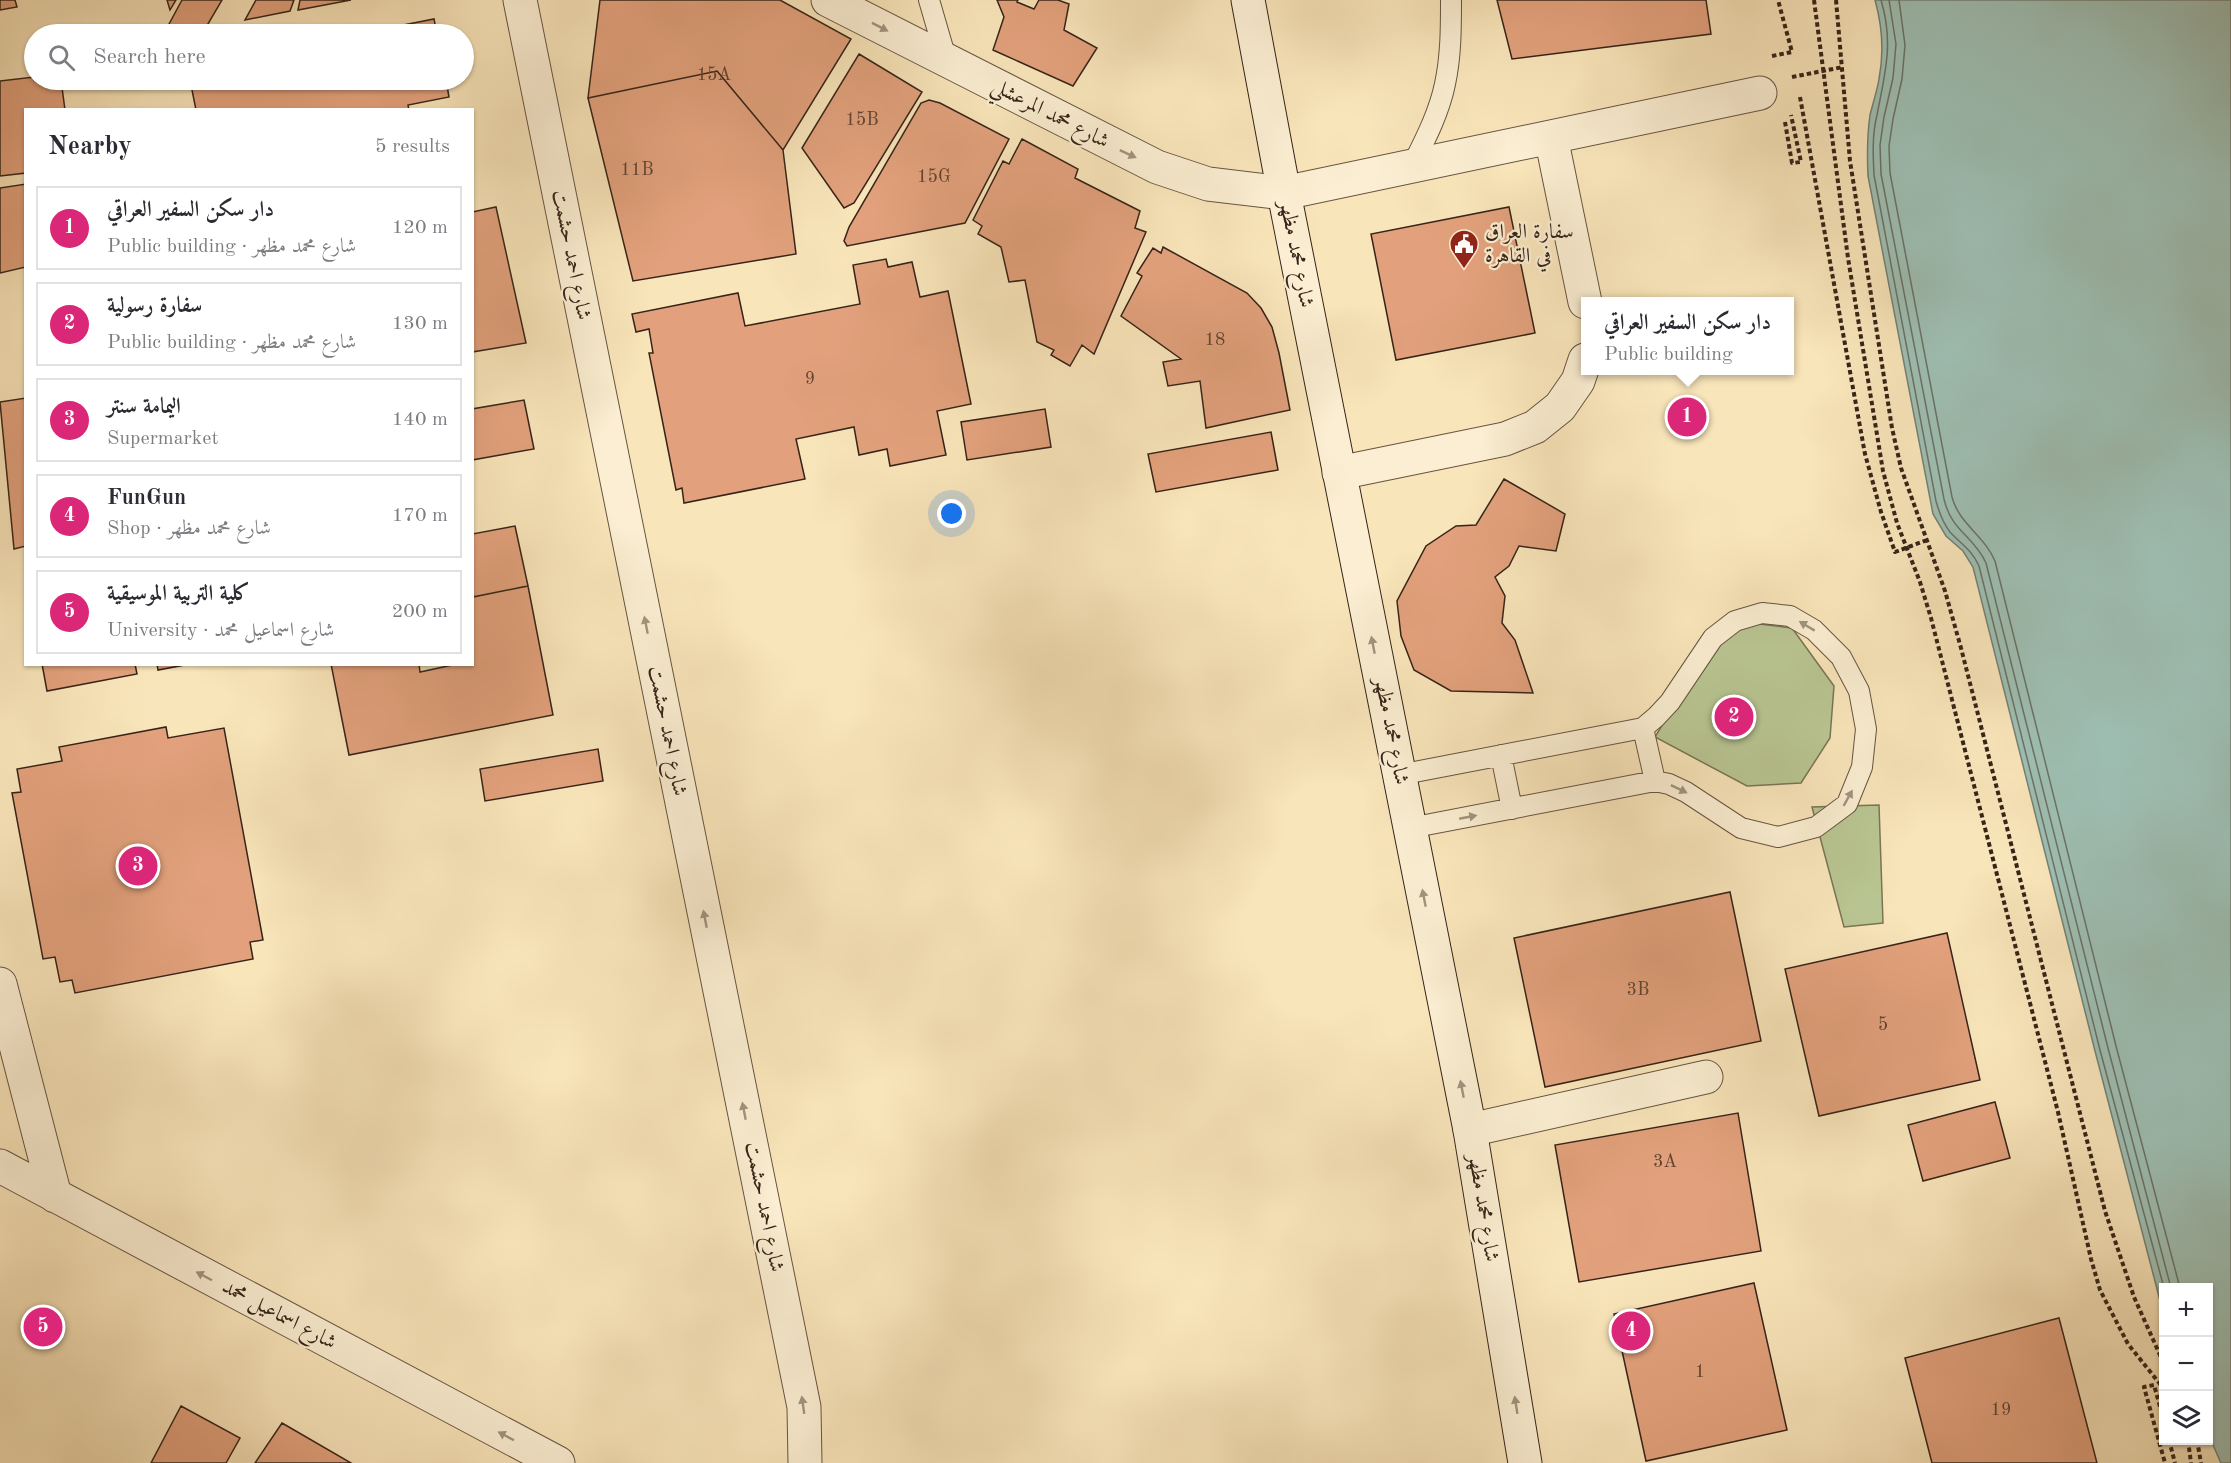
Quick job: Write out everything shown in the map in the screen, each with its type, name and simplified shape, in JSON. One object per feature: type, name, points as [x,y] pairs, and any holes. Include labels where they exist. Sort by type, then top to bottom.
[{"type":"street","name":"شارع احمد حشمت","points":[[520,0],[804,1407],[805,1463]]},
{"type":"street","name":"شارع محمد المرعشلي","points":[[828,0],[1157,167],[1208,184],[1284,193],[1760,93]]},
{"type":"street","name":"شارع محمد مظهر","points":[[1248,0],[1339,473],[1470,1130],[1525,1463]]},
{"type":"street","points":[[1551,137],[1584,297]]},
{"type":"street","points":[[1339,473],[1505,439],[1535,427],[1560,407],[1578,381],[1581,372]]},
{"type":"street","points":[[0,984],[42,1189]]},
{"type":"street","points":[[0,1038],[42,1189]]},
{"type":"street","points":[[1470,1130],[1706,1077]]},
{"type":"street","name":"شارع اسماعيل محمد","points":[[0,1166],[554,1462]]},
{"type":"lane","points":[[929,0],[947,62]]},
{"type":"lane","points":[[1412,166],[1431,126],[1445,85],[1451,40],[1451,0]]},
{"type":"lane","points":[[1399,775],[1643,728],[1670,702],[1713,638],[1735,621],[1762,613],[1790,616],[1814,630],[1841,657],[1859,691],[1866,729],[1862,767],[1847,804],[1816,827],[1778,837],[1741,828],[1686,792],[1669,784],[1655,781],[1410,828]]},
{"type":"lane","points":[[1643,728],[1655,781]]},
{"type":"lane","points":[[1501,756],[1512,809]]},
{"type":"path","points":[[1814,0],[1853,294],[1891,506],[1931,618],[2058,1112],[2100,1290],[2128,1344],[2159,1384]]},
{"type":"path","points":[[1836,0],[1850,161],[1892,428],[1901,468],[1928,540],[1961,648],[2105,1211],[2134,1297],[2159,1355]]},
{"type":"path","points":[[1796,76],[1865,454],[1878,503],[1895,552],[1928,540]]},
{"type":"path","points":[[2159,1405],[2154,1385],[2144,1387],[2159,1441]]},
{"type":"path","points":[[2160,1445],[2165,1463]]},
{"type":"path","points":[[2170,1445],[2175,1463]]},
{"type":"path","points":[[2189,1445],[2191,1463]]},
{"type":"path","points":[[2198,1445],[2201,1463]]},
{"type":"green space","points":[[1735,621],[1792,628],[1834,686],[1830,738],[1801,783],[1747,786],[1655,737],[1690,679]]},
{"type":"green space","points":[[1879,805],[1883,923],[1844,927],[1812,807]]},
{"type":"water","points":[[1875,0],[2231,0],[2231,1463],[2221,1463],[2213,1445],[2213,1283],[2159,1283],[2159,1297],[1973,567],[1963,551],[1946,536],[1933,514],[1868,176],[1869,123],[1878,83],[1882,49]]},
{"type":"building","points":[[0,0],[15,0],[17,7],[0,10]]},
{"type":"building","points":[[167,0],[176,0],[170,10]]},
{"type":"building","points":[[182,0],[222,0],[208,24],[169,24]]},
{"type":"building","points":[[256,0],[294,0],[290,11],[245,20]]},
{"type":"building","points":[[300,0],[351,0],[298,10]]},
{"type":"building","points":[[600,0],[780,0],[851,39],[783,150],[717,71],[588,98]]},
{"type":"building","points":[[997,0],[1018,0],[1017,2],[1034,9],[1039,0],[1058,0],[1069,4],[1064,30],[1097,48],[1073,86],[993,50],[1004,17]]},
{"type":"building","points":[[1497,0],[1706,0],[1711,34],[1512,59]]},
{"type":"building","points":[[434,19],[435,24],[409,24]]},
{"type":"building","points":[[859,54],[922,92],[854,203],[844,208],[802,148]]},
{"type":"building","points":[[717,71],[783,150],[796,254],[633,281],[588,98]]},
{"type":"building","points":[[24,78],[24,90],[62,90],[65,108],[24,108],[24,173],[0,176],[0,81]]},
{"type":"building","points":[[192,90],[448,90],[449,97],[408,105],[409,108],[196,108]]},
{"type":"building","points":[[929,100],[940,103],[1009,139],[965,223],[847,246],[844,241],[849,227],[921,103]]},
{"type":"building","points":[[1022,139],[1078,169],[1075,178],[1140,211],[1135,228],[1146,232],[1094,354],[1082,345],[1070,366],[1051,355],[1054,350],[1037,342],[1025,280],[1009,282],[1001,247],[978,234],[982,226],[973,220],[1003,161],[1009,164]]},
{"type":"building","points":[[24,184],[24,267],[0,273],[0,188]]},
{"type":"building","points":[[496,207],[526,343],[474,352],[474,212]]},
{"type":"building","points":[[1509,207],[1535,333],[1396,360],[1371,234]]},
{"type":"building","points":[[1163,247],[1247,293],[1261,308],[1272,327],[1290,410],[1206,428],[1200,381],[1168,386],[1163,362],[1181,359],[1121,316],[1142,276],[1137,273],[1153,248],[1161,253]]},
{"type":"building","points":[[886,259],[888,267],[912,262],[920,297],[948,291],[971,404],[937,411],[946,455],[890,466],[887,449],[859,455],[854,427],[796,439],[805,479],[684,503],[682,488],[676,490],[649,353],[653,353],[649,329],[636,332],[632,314],[738,293],[745,326],[860,304],[853,265]]},
{"type":"building","points":[[24,398],[24,546],[14,549],[0,402]]},
{"type":"building","points":[[524,400],[534,449],[474,460],[474,409]]},
{"type":"building","points":[[1045,409],[1051,447],[967,460],[961,422]]},
{"type":"building","points":[[1271,432],[1278,470],[1156,492],[1148,454]]},
{"type":"building","points":[[1504,479],[1565,514],[1556,551],[1519,546],[1509,566],[1495,577],[1505,596],[1502,623],[1515,640],[1533,693],[1451,691],[1414,670],[1401,636],[1397,601],[1426,546],[1456,526],[1476,525]]},
{"type":"building","points":[[515,526],[528,586],[474,597],[474,534]]},
{"type":"building","points":[[528,586],[553,715],[349,755],[331,666],[419,666],[420,672],[448,666],[474,666],[474,597]]},
{"type":"building","points":[[42,666],[135,666],[137,674],[47,691]]},
{"type":"building","points":[[157,666],[179,666],[158,670]]},
{"type":"building","points":[[166,727],[168,738],[224,728],[263,940],[250,942],[253,959],[75,993],[72,980],[60,982],[55,957],[43,959],[12,793],[21,792],[17,769],[62,761],[59,747]]},
{"type":"building","points":[[598,749],[603,781],[485,801],[480,769]]},
{"type":"building","points":[[1730,892],[1761,1041],[1545,1087],[1514,938]]},
{"type":"building","points":[[1947,933],[1980,1080],[1819,1116],[1785,969]]},
{"type":"building","points":[[1995,1102],[2010,1158],[1923,1181],[1908,1125]]},
{"type":"building","points":[[1738,1113],[1761,1251],[1579,1282],[1555,1145]]},
{"type":"building","points":[[1754,1283],[1787,1430],[1646,1461],[1614,1314]]},
{"type":"building","points":[[2059,1318],[2097,1463],[1932,1463],[1905,1358]]},
{"type":"building","points":[[181,1406],[240,1438],[226,1463],[151,1463]]},
{"type":"building","points":[[282,1423],[351,1463],[255,1463]]},
{"type":"place","name":"سفارة العراق في القاهرة","points":[[1464,270]]},
{"type":"place","name":"دار سكن السفير العراقي","points":[[1687,417]]},
{"type":"place","name":"سفارة رسولية","points":[[1734,717]]},
{"type":"place","name":"اليمامة سنتر","points":[[138,866]]},
{"type":"place","name":"كلية التربية الموسيقية","points":[[43,1327]]},
{"type":"place","name":"FunGun","points":[[1631,1331]]}]
